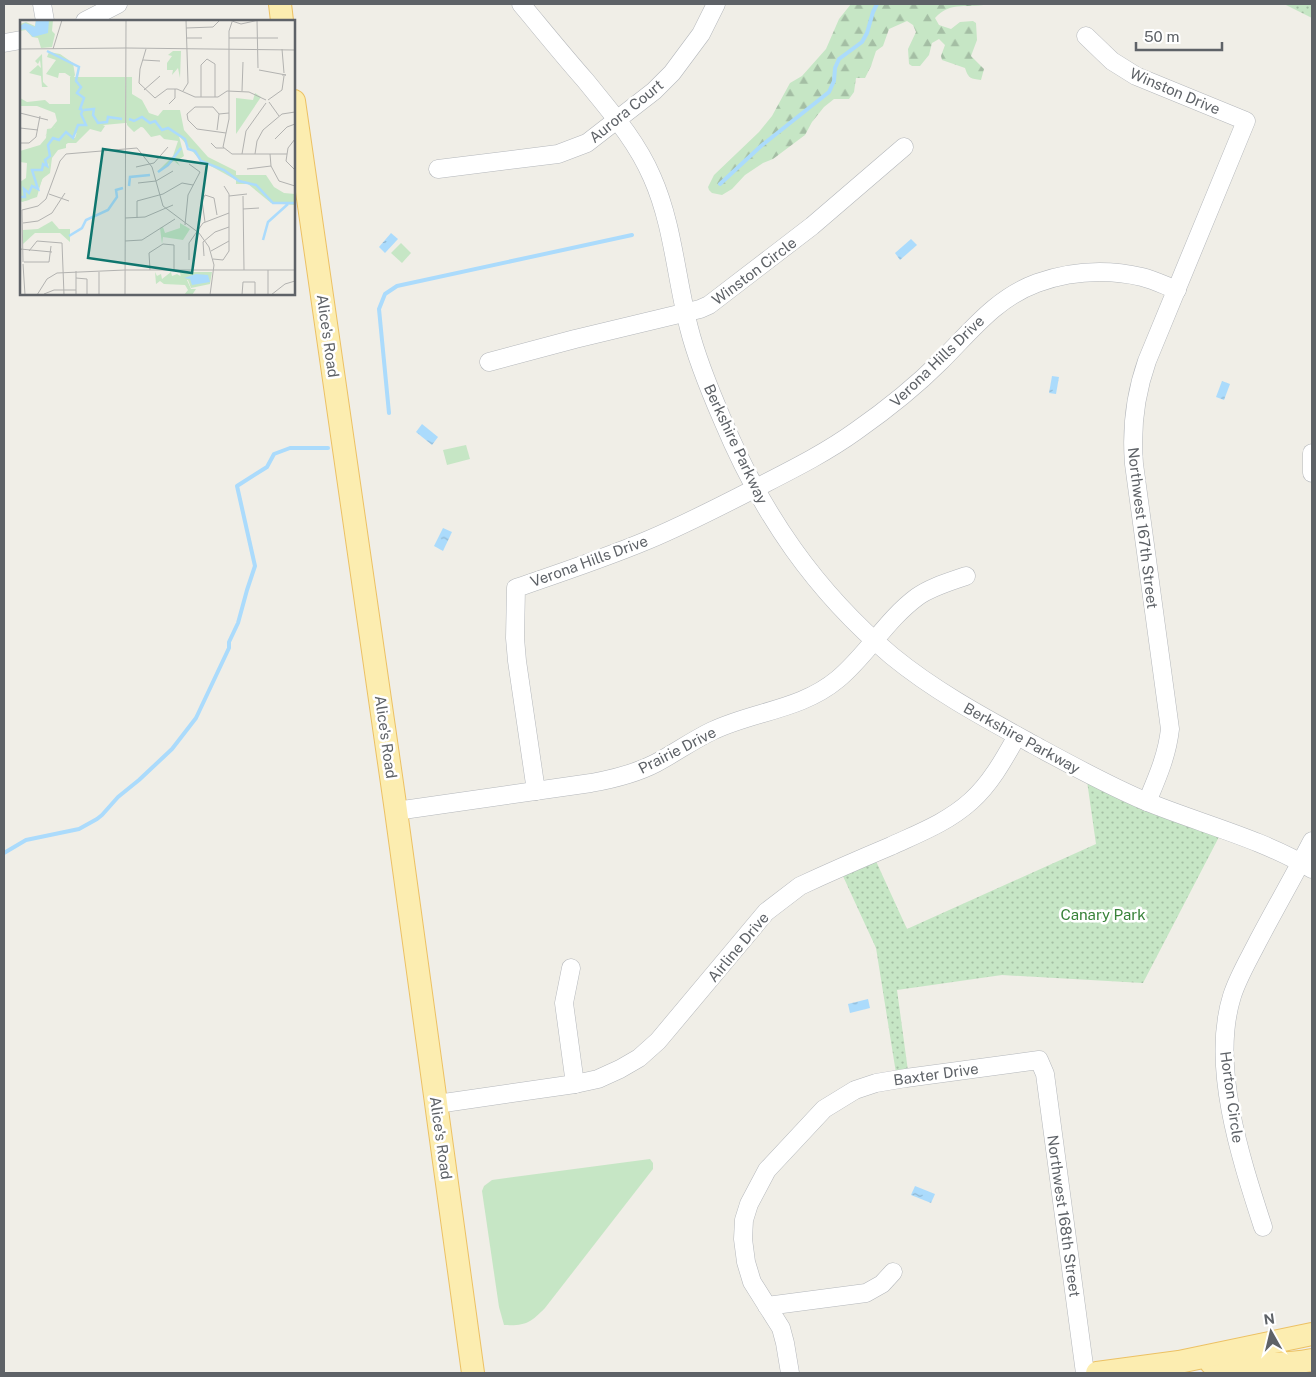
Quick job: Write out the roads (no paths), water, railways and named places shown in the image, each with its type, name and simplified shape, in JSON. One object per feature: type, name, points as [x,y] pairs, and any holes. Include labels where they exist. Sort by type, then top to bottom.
[{"type":"main road","points":[[280,4],[282,20]]},
{"type":"main road","name":"Alice's Road","points":[[295,117],[299,180],[396,811],[473,1373]]},
{"type":"main road","points":[[1097,1373],[1179,1362],[1312,1334]]},
{"type":"main road","points":[[1179,1362],[1248,1364],[1312,1360]]},
{"type":"street","points":[[42,4],[45,20]]},
{"type":"street","points":[[87,20],[118,4]]},
{"type":"street","name":"Berkshire Parkway","points":[[521,4],[618,120],[641,154],[661,199],[685,313],[706,380],[729,436],[754,489],[778,528],[836,603],[875,640],[920,678],[1017,736],[1097,779],[1147,802],[1246,837],[1307,865]]},
{"type":"street","name":"Aurora Court","points":[[438,170],[558,154],[587,143],[618,120],[672,73],[701,34],[716,4]]},
{"type":"street","name":"Winston Drive","points":[[1086,36],[1112,61],[1136,76],[1246,120]]},
{"type":"street","points":[[4,43],[20,40]]},
{"type":"street","name":"Northwest 167th Street","points":[[1147,802],[1163,764],[1170,729],[1134,464],[1132,442],[1137,396],[1142,376],[1246,120]]},
{"type":"street","name":"Winston Circle","points":[[489,362],[685,313],[709,305],[812,226],[904,147]]},
{"type":"street","name":"Verona Hills Drive","points":[[536,791],[517,661],[515,631],[516,588],[648,540],[803,464],[856,432],[920,380],[991,310],[1010,296],[1036,283],[1069,274],[1122,273],[1144,278],[1178,290]]},
{"type":"street","points":[[1312,453],[1312,473]]},
{"type":"street","name":"Prairie Drive","points":[[396,811],[591,783],[632,773],[656,763],[712,731],[734,722],[801,702],[819,693],[838,680],[904,608],[918,597],[943,584],[966,576]]},
{"type":"street","name":"Airline Drive","points":[[436,1104],[598,1079],[639,1058],[658,1041],[766,912],[782,898],[800,886],[930,828],[955,814],[986,786],[1000,767],[1017,736]]},
{"type":"street","name":"Horton Circle","points":[[1263,1226],[1245,1169],[1232,1116],[1225,1062],[1226,1017],[1237,982],[1307,865],[1312,840]]},
{"type":"street","points":[[571,968],[564,1003],[575,1084]]},
{"type":"street","name":"Baxter Drive","points":[[790,1373],[785,1343],[780,1328],[752,1282],[746,1262],[743,1239],[744,1220],[749,1204],[768,1170],[824,1109],[854,1090],[876,1083],[1039,1060]]},
{"type":"street","name":"Northwest 168th Street","points":[[1039,1060],[1045,1074],[1085,1373]]},
{"type":"street","points":[[767,1306],[866,1293],[882,1284],[893,1272]]},
{"type":"water","points":[[391,233],[398,239],[385,253],[379,247]]},
{"type":"water","points":[[911,239],[917,245],[900,260],[895,253]]},
{"type":"water","points":[[1052,376],[1059,377],[1056,394],[1049,393]]},
{"type":"water","points":[[1222,381],[1230,384],[1224,400],[1216,397]]},
{"type":"water","points":[[422,424],[438,437],[432,445],[416,432]]},
{"type":"water","points":[[443,528],[452,532],[443,551],[434,546]]},
{"type":"water","points":[[868,999],[870,1008],[850,1013],[848,1004]]},
{"type":"water","points":[[915,1186],[935,1194],[931,1203],[911,1195]]},
{"type":"waterway","points":[[720,184],[761,146],[829,92],[834,81],[835,68],[839,59],[862,42],[877,4]]},
{"type":"waterway","points":[[389,413],[379,309],[385,294],[397,286],[632,235]]},
{"type":"waterway","points":[[4,853],[26,840],[79,829],[97,819],[118,797],[172,749],[196,718],[229,648],[229,642],[238,623],[255,566],[237,486],[267,467],[274,454],[290,448],[328,448]]},
{"type":"park label","name":"Canary Park","points":[[1103,914]]}]
